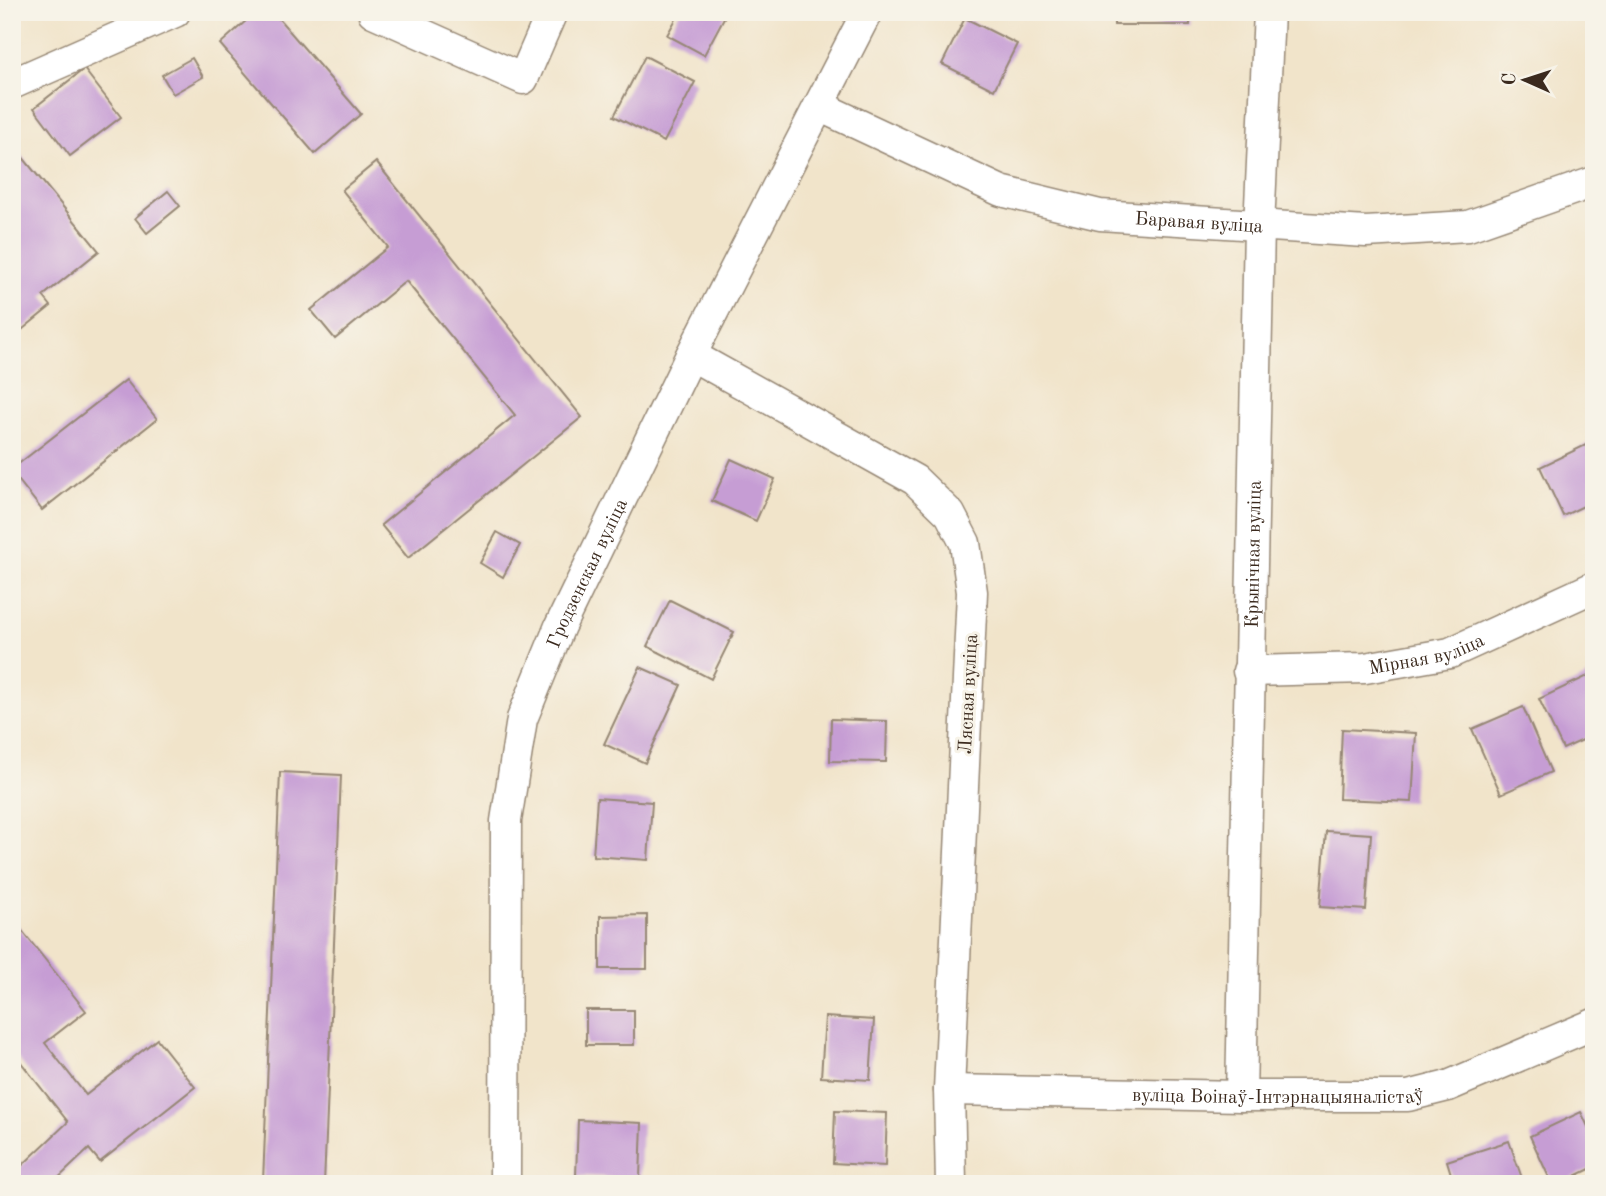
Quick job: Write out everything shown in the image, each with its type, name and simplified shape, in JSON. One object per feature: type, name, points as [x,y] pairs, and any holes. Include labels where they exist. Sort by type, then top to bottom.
[{"type":"street","points":[[12,85],[175,12]]},
{"type":"street","points":[[373,12],[523,79],[552,12]]},
{"type":"street","name":"Гродзенская вуліца","points":[[505,1184],[506,821],[522,719],[560,626],[691,355],[867,12]]},
{"type":"street","name":"Крынічная вуліца","points":[[1241,1097],[1259,227],[1269,12]]},
{"type":"street","name":"Баравая вуліца","points":[[818,106],[1001,191],[1100,215],[1366,232],[1468,226],[1594,182]]},
{"type":"street","name":"Лясная вуліца","points":[[691,355],[915,480],[950,514],[965,543],[972,592],[949,1090],[951,1184]]},
{"type":"street","name":"Мірная вуліца","points":[[1248,671],[1365,668],[1450,653],[1594,587]]},
{"type":"street","name":"вуліца Воінаў-Інтэрнацыяналістаў","points":[[949,1090],[1241,1097],[1408,1096],[1448,1086],[1594,1024]]},
{"type":"building","points":[[256,12],[273,12],[361,114],[315,154],[220,44]]},
{"type":"building","points":[[680,12],[727,12],[704,55],[667,35]]},
{"type":"building","points":[[1114,12],[1190,12],[1190,25],[1114,25]]},
{"type":"building","points":[[965,18],[1017,44],[994,90],[942,64]]},
{"type":"building","points":[[645,56],[695,82],[664,142],[614,116]]},
{"type":"building","points":[[192,58],[203,77],[173,94],[162,75]]},
{"type":"building","points":[[84,69],[121,117],[70,156],[34,108]]},
{"type":"building","points":[[12,144],[99,251],[43,296],[51,306],[12,338],[12,264],[15,262],[12,258]]},
{"type":"building","points":[[376,162],[582,417],[408,558],[381,525],[515,415],[406,281],[335,339],[311,310],[388,247],[342,190]]},
{"type":"building","points":[[168,191],[180,206],[147,233],[135,218]]},
{"type":"building","points":[[126,380],[157,419],[42,510],[12,469]]},
{"type":"building","points":[[1594,441],[1594,501],[1563,516],[1540,467]]},
{"type":"building","points":[[731,459],[775,479],[756,521],[712,501]]},
{"type":"building","points":[[497,532],[520,545],[503,577],[480,563]]},
{"type":"building","points":[[670,600],[734,632],[711,679],[647,646]]},
{"type":"building","points":[[640,667],[681,685],[645,763],[604,744]]},
{"type":"building","points":[[1594,673],[1594,735],[1563,749],[1539,699]]},
{"type":"building","points":[[1523,707],[1551,772],[1501,794],[1472,729]]},
{"type":"building","points":[[831,719],[887,721],[886,762],[830,761]]},
{"type":"building","points":[[1342,729],[1416,733],[1412,802],[1339,799]]},
{"type":"building","points":[[280,772],[341,775],[324,1184],[263,1181]]},
{"type":"building","points":[[597,798],[652,802],[648,860],[593,856]]},
{"type":"building","points":[[1326,831],[1371,834],[1366,910],[1320,907]]},
{"type":"building","points":[[647,915],[647,969],[600,969],[600,916]]},
{"type":"building","points":[[12,918],[86,1011],[45,1043],[86,1095],[157,1039],[195,1087],[100,1162],[89,1149],[52,1184],[12,1184],[12,1175],[68,1122],[12,1051]]},
{"type":"building","points":[[586,1010],[634,1010],[634,1045],[586,1045]]},
{"type":"building","points":[[825,1017],[874,1020],[870,1080],[821,1077]]},
{"type":"building","points":[[835,1111],[887,1113],[885,1166],[833,1163]]},
{"type":"building","points":[[1581,1112],[1594,1139],[1594,1167],[1559,1184],[1552,1184],[1530,1136]]},
{"type":"building","points":[[578,1120],[642,1123],[640,1178],[576,1176]]},
{"type":"building","points":[[1509,1141],[1524,1184],[1454,1184],[1447,1161]]},
{"type":"building","points":[[1428,1175],[1429,1184],[1388,1184],[1388,1182]]}]
